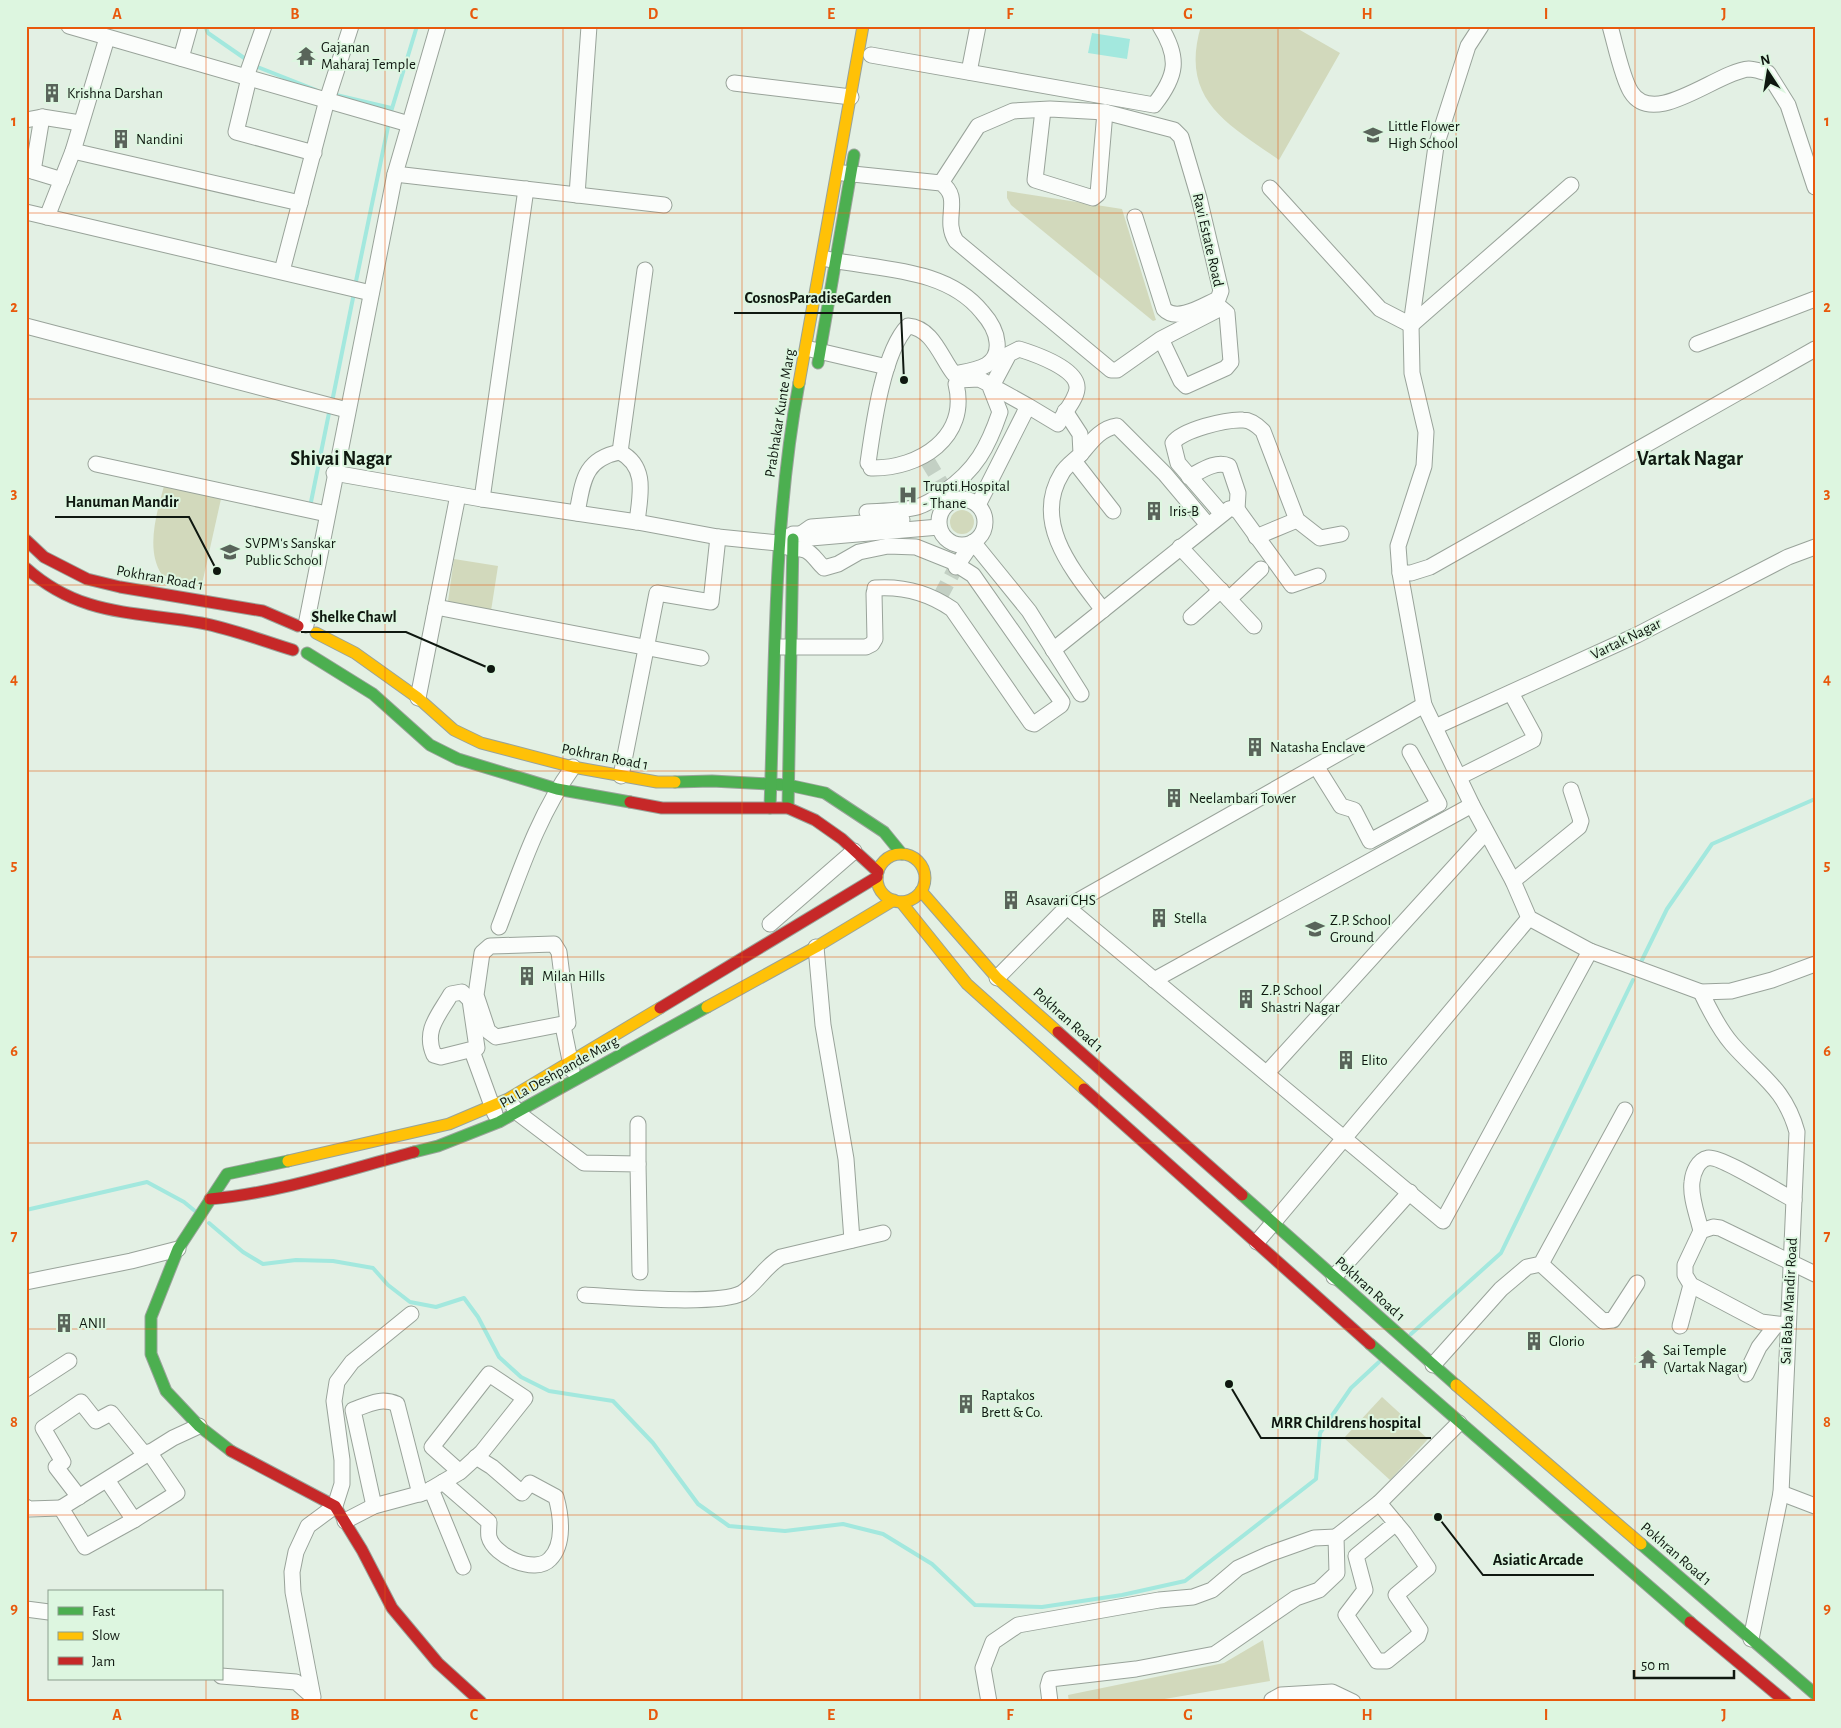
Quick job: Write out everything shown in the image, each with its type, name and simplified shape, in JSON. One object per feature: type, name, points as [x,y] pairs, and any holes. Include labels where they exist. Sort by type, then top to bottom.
[{"type":"main road","name":"Prabhakar Kunte Marg","points":[[770,808],[778,543],[790,430],[836,261],[851,96],[863,26]]},
{"type":"main road","name":"Prabhakar Kunte Marg","points":[[815,377],[813,349],[820,258],[843,173],[856,146]]},
{"type":"main road","name":"Prabhakar Kunte Marg","points":[[796,498],[798,471]]},
{"type":"main road","points":[[788,808],[793,550],[802,532]]},
{"type":"main road","name":"Pokhran Road 1","points":[[26,540],[44,557],[87,578],[120,587],[263,611],[306,628],[355,653],[418,698],[454,730],[481,743],[573,767],[657,782],[712,781],[788,785],[824,793],[852,808],[884,832],[902,854]]},
{"type":"main road","points":[[26,568],[60,594],[100,609],[203,624],[307,653],[373,694],[430,744],[458,759],[557,789],[662,808],[788,808],[815,820],[842,839],[878,874]]},
{"type":"main road","points":[[203,624],[207,601]]},
{"type":"main road","points":[[293,650],[289,639],[291,631],[306,628],[316,643],[307,653]]},
{"type":"main road","points":[[897,901],[916,897],[921,891],[925,876],[923,868],[912,857],[902,854],[889,857],[883,862],[878,874],[881,891],[897,901],[967,984],[1459,1422],[1658,1595],[1786,1702]]},
{"type":"main road","name":"Pu La Deshpande Marg","points":[[335,1506],[237,1456],[199,1426],[166,1391],[151,1354],[151,1317],[178,1249],[227,1174],[390,1139],[449,1124],[508,1099],[878,874]]},
{"type":"main road","name":"Pokhran Road 1","points":[[921,891],[997,978],[1432,1365],[1815,1694]]},
{"type":"main road","name":"Pu La Deshpande Marg","points":[[210,1199],[233,1197],[295,1184],[438,1146],[499,1122],[897,901]]},
{"type":"main road","points":[[335,1506],[392,1608],[438,1663],[481,1702]]},
{"type":"street","points":[[69,26],[409,124]]},
{"type":"street","points":[[181,58],[190,26]]},
{"type":"street","points":[[264,26],[248,78],[236,132],[314,153]]},
{"type":"street","points":[[282,271],[327,100],[351,26]]},
{"type":"street","points":[[306,628],[334,473],[395,174],[438,26]]},
{"type":"street","points":[[577,195],[589,26]]},
{"type":"street","points":[[969,72],[978,26]]},
{"type":"street","points":[[871,55],[1154,105],[1168,87],[1174,67],[1172,45],[1160,26]]},
{"type":"street","points":[[1481,26],[1468,46],[1436,146],[1411,325],[1412,373],[1426,432],[1424,466],[1398,546],[1400,573],[1424,705],[1472,805],[1513,881],[1529,918],[1590,951],[1701,992],[1731,992],[1772,980],[1815,964]]},
{"type":"street","points":[[1610,26],[1630,91],[1639,101],[1647,105],[1684,96],[1721,78],[1749,69],[1768,73],[1788,105],[1815,187]]},
{"type":"street","points":[[47,217],[72,151],[107,38]]},
{"type":"street","points":[[734,83],[851,96]]},
{"type":"street","name":"Ravi Estate Road","points":[[1135,217],[1164,309],[1168,314],[1178,316],[1218,299],[1221,291],[1199,198],[1181,137],[1174,130],[1105,112],[1013,110],[984,122],[973,132],[941,183],[948,188],[951,196],[949,223],[950,232],[956,241],[1111,370],[1117,370],[1161,339],[1221,308],[1227,313],[1231,362],[1226,368],[1186,386],[1181,381],[1161,339]]},
{"type":"street","points":[[1043,110],[1035,180],[1093,198],[1098,194],[1105,112]]},
{"type":"street","points":[[26,120],[42,117],[80,123]]},
{"type":"street","points":[[42,117],[29,170],[62,180]]},
{"type":"street","points":[[72,151],[300,203]]},
{"type":"street","points":[[843,173],[941,183]]},
{"type":"street","points":[[395,174],[664,205]]},
{"type":"street","points":[[1411,325],[1572,185]]},
{"type":"street","points":[[1270,188],[1380,309],[1411,325]]},
{"type":"street","points":[[482,499],[526,189]]},
{"type":"street","points":[[26,212],[371,292]]},
{"type":"street","points":[[820,258],[920,276],[952,286],[976,304],[991,323],[997,340],[997,352],[992,362],[981,368],[954,374],[943,353],[934,342],[915,327],[908,326],[899,335],[887,367],[869,466],[889,468],[926,458],[939,445],[958,413],[959,399],[956,384],[958,380],[979,380],[988,384],[1000,412],[992,436],[978,462],[958,483],[934,500],[918,507],[868,512]]},
{"type":"street","points":[[620,452],[646,270]]},
{"type":"street","points":[[1696,344],[1815,299]]},
{"type":"street","points":[[26,326],[347,410]]},
{"type":"street","points":[[813,349],[887,367]]},
{"type":"street","points":[[1019,349],[1032,353],[1070,373],[1076,381],[1077,391],[1058,424],[1028,406],[992,386],[1009,354],[1019,349]]},
{"type":"street","points":[[1400,573],[1411,573],[1430,567],[1815,349]]},
{"type":"street","points":[[978,505],[1028,406]]},
{"type":"street","points":[[1065,411],[1080,434],[1078,458],[1113,511]]},
{"type":"street","points":[[1318,576],[1292,585],[1256,537],[1189,477],[1178,463],[1173,443],[1178,435],[1217,424],[1244,420],[1255,424],[1264,431],[1297,520],[1320,538],[1341,534]]},
{"type":"street","points":[[1103,610],[1066,561],[1054,530],[1051,502],[1062,472],[1108,427],[1117,426],[1165,474],[1208,525]]},
{"type":"street","points":[[577,513],[588,469],[602,457],[620,452]]},
{"type":"street","points":[[620,452],[636,464],[642,480],[637,522]]},
{"type":"street","points":[[1053,650],[1208,525],[1230,512],[1238,493],[1229,466],[1224,463],[1217,464],[1189,477]]},
{"type":"street","points":[[96,464],[327,514]]},
{"type":"street","points":[[334,473],[718,537],[778,543],[793,550],[804,550],[824,568],[838,564],[859,552],[899,546],[929,552],[972,575],[1062,702],[1061,705],[1034,724],[1031,723],[952,609],[939,598],[922,593],[890,587],[874,590],[875,638],[872,644],[866,646],[790,648],[775,646]]},
{"type":"street","points":[[418,698],[458,495]]},
{"type":"street","points":[[957,566],[973,542],[979,537],[985,524],[982,510],[978,505],[965,499],[949,497],[939,522],[942,534],[952,543],[967,544],[973,542]]},
{"type":"street","points":[[1256,537],[1297,520]]},
{"type":"street","points":[[778,543],[802,532],[939,522]]},
{"type":"street","points":[[621,776],[657,593],[711,602],[718,537]]},
{"type":"street","points":[[973,542],[1029,610],[1081,694]]},
{"type":"street","points":[[1180,547],[1254,626]]},
{"type":"street","name":"Vartak Nagar","points":[[1435,727],[1637,635],[1788,557],[1815,547]]},
{"type":"street","points":[[1191,616],[1261,569]]},
{"type":"street","points":[[436,607],[701,658]]},
{"type":"street","points":[[1458,777],[1533,740],[1534,735],[1511,693]]},
{"type":"street","points":[[997,978],[1067,907],[1424,705]]},
{"type":"street","points":[[1410,752],[1447,819]]},
{"type":"street","points":[[1316,766],[1341,806],[1354,810],[1378,856]]},
{"type":"street","points":[[499,927],[527,851],[557,789],[573,767]]},
{"type":"street","points":[[1513,881],[1579,827],[1581,821],[1571,790]]},
{"type":"street","points":[[1370,841],[1439,804]]},
{"type":"street","points":[[1154,980],[1472,805]]},
{"type":"street","points":[[1267,1073],[1486,832]]},
{"type":"street","points":[[770,924],[854,851]]},
{"type":"street","points":[[1067,907],[1443,1220],[1590,951]]},
{"type":"street","points":[[1257,1242],[1529,918]]},
{"type":"street","points":[[554,944],[559,952],[568,1017],[568,1023],[563,1026],[496,1037],[488,1031],[476,995],[482,952],[490,946],[554,944]]},
{"type":"street","points":[[816,947],[823,1025],[846,1160],[852,1240]]},
{"type":"street","name":"Sai Baba Mandir Road","points":[[1701,992],[1722,1032],[1774,1085],[1792,1114],[1797,1132],[1791,1261],[1781,1325],[1781,1493],[1751,1639]]},
{"type":"street","points":[[563,1026],[575,1081]]},
{"type":"street","points":[[472,1051],[491,1106],[499,1122]]},
{"type":"street","points":[[508,1099],[518,1113],[584,1163],[638,1164]]},
{"type":"street","points":[[1432,1365],[1501,1289],[1527,1267],[1541,1264],[1625,1110]]},
{"type":"street","points":[[638,1124],[640,1272]]},
{"type":"street","points":[[1781,1325],[1761,1322],[1691,1285],[1685,1274],[1685,1265],[1701,1231],[1691,1184],[1695,1169],[1701,1161],[1708,1157],[1715,1158],[1794,1200]]},
{"type":"street","points":[[1334,1277],[1410,1192]]},
{"type":"street","points":[[1701,1231],[1720,1228],[1815,1274]]},
{"type":"street","points":[[585,1295],[691,1300],[723,1298],[742,1293],[770,1263],[781,1257],[883,1233]]},
{"type":"street","points":[[26,1282],[121,1263],[178,1249]]},
{"type":"street","points":[[1541,1264],[1603,1321],[1613,1320],[1637,1283]]},
{"type":"street","points":[[1680,1326],[1691,1285]]},
{"type":"street","points":[[311,1700],[293,1592],[292,1572],[296,1552],[308,1526],[335,1506],[342,1484],[342,1460],[334,1401],[337,1382],[352,1362],[411,1314]]},
{"type":"street","points":[[1746,1374],[1759,1347],[1781,1325]]},
{"type":"street","points":[[26,1389],[69,1361]]},
{"type":"street","points":[[345,1522],[374,1506],[431,1488],[460,1472],[476,1457],[525,1398],[489,1374],[432,1447],[460,1472]]},
{"type":"street","points":[[374,1506],[353,1410],[387,1399],[397,1404],[463,1567]]},
{"type":"street","points":[[61,1508],[85,1548],[177,1493],[147,1454],[111,1414],[96,1421],[81,1402],[43,1428],[63,1462],[56,1467],[79,1497]]},
{"type":"street","points":[[989,1702],[983,1668],[993,1642],[1018,1625],[1159,1600],[1193,1597],[1212,1590],[1238,1568],[1269,1554],[1314,1538],[1336,1537],[1379,1503],[1459,1422]]},
{"type":"street","points":[[26,1507],[29,1509],[61,1508],[173,1438],[199,1426]]},
{"type":"street","points":[[431,1488],[489,1522],[489,1537],[498,1553],[518,1562],[537,1565],[549,1560],[559,1546],[561,1514],[556,1497],[530,1483],[522,1493],[492,1467],[476,1457]]},
{"type":"street","points":[[107,1480],[134,1520]]},
{"type":"street","points":[[1781,1493],[1815,1506]]},
{"type":"street","points":[[1379,1503],[1396,1523],[1428,1568],[1396,1595],[1420,1630],[1418,1636],[1387,1661],[1381,1662],[1377,1661],[1346,1615],[1365,1590],[1356,1556],[1396,1523]]},
{"type":"street","points":[[1050,1702],[1048,1682],[1054,1678],[1136,1669],[1216,1654],[1296,1598],[1320,1590],[1336,1573],[1336,1537]]},
{"type":"street","points":[[1658,1595],[1677,1575]]},
{"type":"street","points":[[26,1608],[48,1612]]},
{"type":"street","points":[[222,1676],[296,1682],[311,1700]]},
{"type":"street","points":[[1272,1702],[1272,1700],[1281,1695],[1303,1698],[1332,1692],[1344,1700]]},
{"type":"green space","points":[[1201,26],[1293,26],[1340,53],[1279,160],[1226,121],[1213,107],[1203,91],[1197,73],[1196,52]]},
{"type":"green space","points":[[1007,191],[1122,209],[1156,320],[1153,321],[1011,205],[1007,198]]},
{"type":"green space","points":[[164,486],[221,499],[202,584],[162,575],[157,565],[153,543],[154,531]]},
{"type":"green space","points":[[962,510],[971,513],[974,522],[971,531],[962,534],[953,531],[950,522],[953,513]]},
{"type":"green space","points":[[454,559],[498,566],[491,611],[451,604],[448,601]]},
{"type":"green space","points":[[1382,1397],[1428,1439],[1390,1480],[1344,1438]]},
{"type":"green space","points":[[1263,1640],[1270,1681],[1147,1702],[1069,1702],[1068,1695],[1224,1663]]},
{"type":"water","points":[[1092,33],[1130,39],[1127,59],[1088,53]]},
{"type":"waterway","points":[[205,26],[208,33],[247,60]]},
{"type":"waterway","points":[[390,115],[417,26]]},
{"type":"waterway","points":[[255,66],[316,90]]},
{"type":"waterway","points":[[332,94],[391,108]]},
{"type":"waterway","points":[[355,286],[389,122]]},
{"type":"waterway","points":[[332,402],[354,293]]},
{"type":"waterway","points":[[311,502],[330,408]]},
{"type":"waterway","points":[[1642,960],[1667,909],[1712,844],[1815,799]]},
{"type":"waterway","points":[[1411,1334],[1501,1253],[1633,980]]},
{"type":"waterway","points":[[26,1210],[147,1182],[184,1202],[195,1211]]},
{"type":"waterway","points":[[209,1223],[243,1252],[263,1264],[296,1260],[333,1261],[373,1268],[388,1285],[410,1302],[436,1307],[464,1298],[478,1317],[499,1357],[521,1377],[549,1391],[613,1401],[653,1443],[698,1504],[729,1526],[785,1531],[843,1524],[883,1534],[932,1564],[975,1605],[1042,1607],[1122,1595],[1185,1581],[1316,1479],[1320,1433],[1351,1388],[1379,1362]]},
{"type":"tunnel","points":[[927,460],[947,493]]},
{"type":"tunnel","points":[[940,597],[956,567]]},
{"type":"traffic: fast","points":[[818,363],[854,155]]},
{"type":"traffic: fast","points":[[770,808],[780,542],[790,436],[799,383]]},
{"type":"traffic: fast","points":[[788,808],[793,539]]},
{"type":"traffic: fast","points":[[307,653],[373,694],[430,745],[458,759],[557,789],[630,802]]},
{"type":"traffic: fast","points":[[675,782],[712,781],[788,785],[825,793],[884,832],[902,854]]},
{"type":"traffic: fast","points":[[414,1152],[438,1146],[499,1122],[707,1007]]},
{"type":"traffic: fast","points":[[231,1451],[199,1426],[166,1391],[151,1354],[151,1317],[178,1249],[227,1174],[288,1161]]},
{"type":"traffic: fast","points":[[1242,1195],[1456,1385]]},
{"type":"traffic: fast","points":[[1370,1344],[1690,1622]]},
{"type":"traffic: fast","points":[[1641,1544],[1815,1694]]},
{"type":"traffic: slow","points":[[799,383],[863,26]]},
{"type":"traffic: slow","points":[[316,633],[355,653],[418,698],[454,730],[481,743],[573,767],[657,782],[675,782]]},
{"type":"traffic: slow","points":[[901,854],[910,856],[918,861],[923,869],[925,878],[923,887],[918,895],[910,900],[901,902],[892,900],[884,895],[879,887],[877,878],[879,869],[884,861],[892,856],[901,854]]},
{"type":"traffic: slow","points":[[921,891],[997,978],[1058,1032]]},
{"type":"traffic: slow","points":[[707,1007],[816,947],[894,900]]},
{"type":"traffic: slow","points":[[901,902],[967,984],[1084,1089]]},
{"type":"traffic: slow","points":[[288,1161],[449,1124],[508,1099],[660,1008]]},
{"type":"traffic: slow","points":[[1456,1385],[1641,1544]]},
{"type":"traffic: jam","points":[[26,540],[44,557],[87,579],[120,587],[263,611],[298,626]]},
{"type":"traffic: jam","points":[[26,568],[67,596],[88,604],[131,613],[201,623],[293,650]]},
{"type":"traffic: jam","points":[[630,802],[662,808],[788,808],[815,820],[842,839],[878,872]]},
{"type":"traffic: jam","points":[[660,1008],[877,877]]},
{"type":"traffic: jam","points":[[1058,1032],[1242,1195]]},
{"type":"traffic: jam","points":[[1084,1089],[1370,1344]]},
{"type":"traffic: jam","points":[[210,1199],[262,1192],[414,1152]]},
{"type":"traffic: jam","points":[[231,1451],[335,1506],[362,1550],[392,1608],[438,1663],[481,1702]]},
{"type":"traffic: jam","points":[[1690,1622],[1786,1702]]},
{"type":"place","name":"Gajanan Maharaj Temple","points":[[306,56]]},
{"type":"place","name":"Krishna Darshan","points":[[52,93]]},
{"type":"place","name":"Little Flower High School","points":[[1373,135]]},
{"type":"place","name":"Nandini","points":[[121,139]]},
{"type":"place","name":"CosnosParadiseGarden","points":[[904,380]]},
{"type":"place","name":"Trupti Hospital - Thane","points":[[908,495]]},
{"type":"place","name":"Iris-B","points":[[1154,511]]},
{"type":"place","name":"SVPM's Sanskar Public School","points":[[230,552]]},
{"type":"place","name":"Hanuman Mandir","points":[[217,571]]},
{"type":"place","name":"Shelke Chawl","points":[[491,669]]},
{"type":"place","name":"Natasha Enclave","points":[[1255,747]]},
{"type":"place","name":"Neelambari Tower","points":[[1174,798]]},
{"type":"place","name":"Asavari CHS","points":[[1011,900]]},
{"type":"place","name":"Stella","points":[[1159,918]]},
{"type":"place","name":"Z.P. School Ground","points":[[1315,929]]},
{"type":"place","name":"Milan Hills","points":[[527,976]]},
{"type":"place","name":"Z.P. School Shastri Nagar","points":[[1246,999]]},
{"type":"place","name":"Elito","points":[[1346,1060]]},
{"type":"place","name":"ANII","points":[[64,1323]]},
{"type":"place","name":"Glorio","points":[[1534,1341]]},
{"type":"place","name":"Sai Temple (Vartak Nagar)","points":[[1648,1359]]},
{"type":"place","name":"MRR Childrens hospital","points":[[1229,1384]]},
{"type":"place","name":"Raptakos Brett & Co.","points":[[966,1404]]},
{"type":"place","name":"Asiatic Arcade","points":[[1438,1517]]},
{"type":"district","name":"Shivai Nagar","points":[[341,459]]},
{"type":"district","name":"Vartak Nagar","points":[[1690,459]]}]
